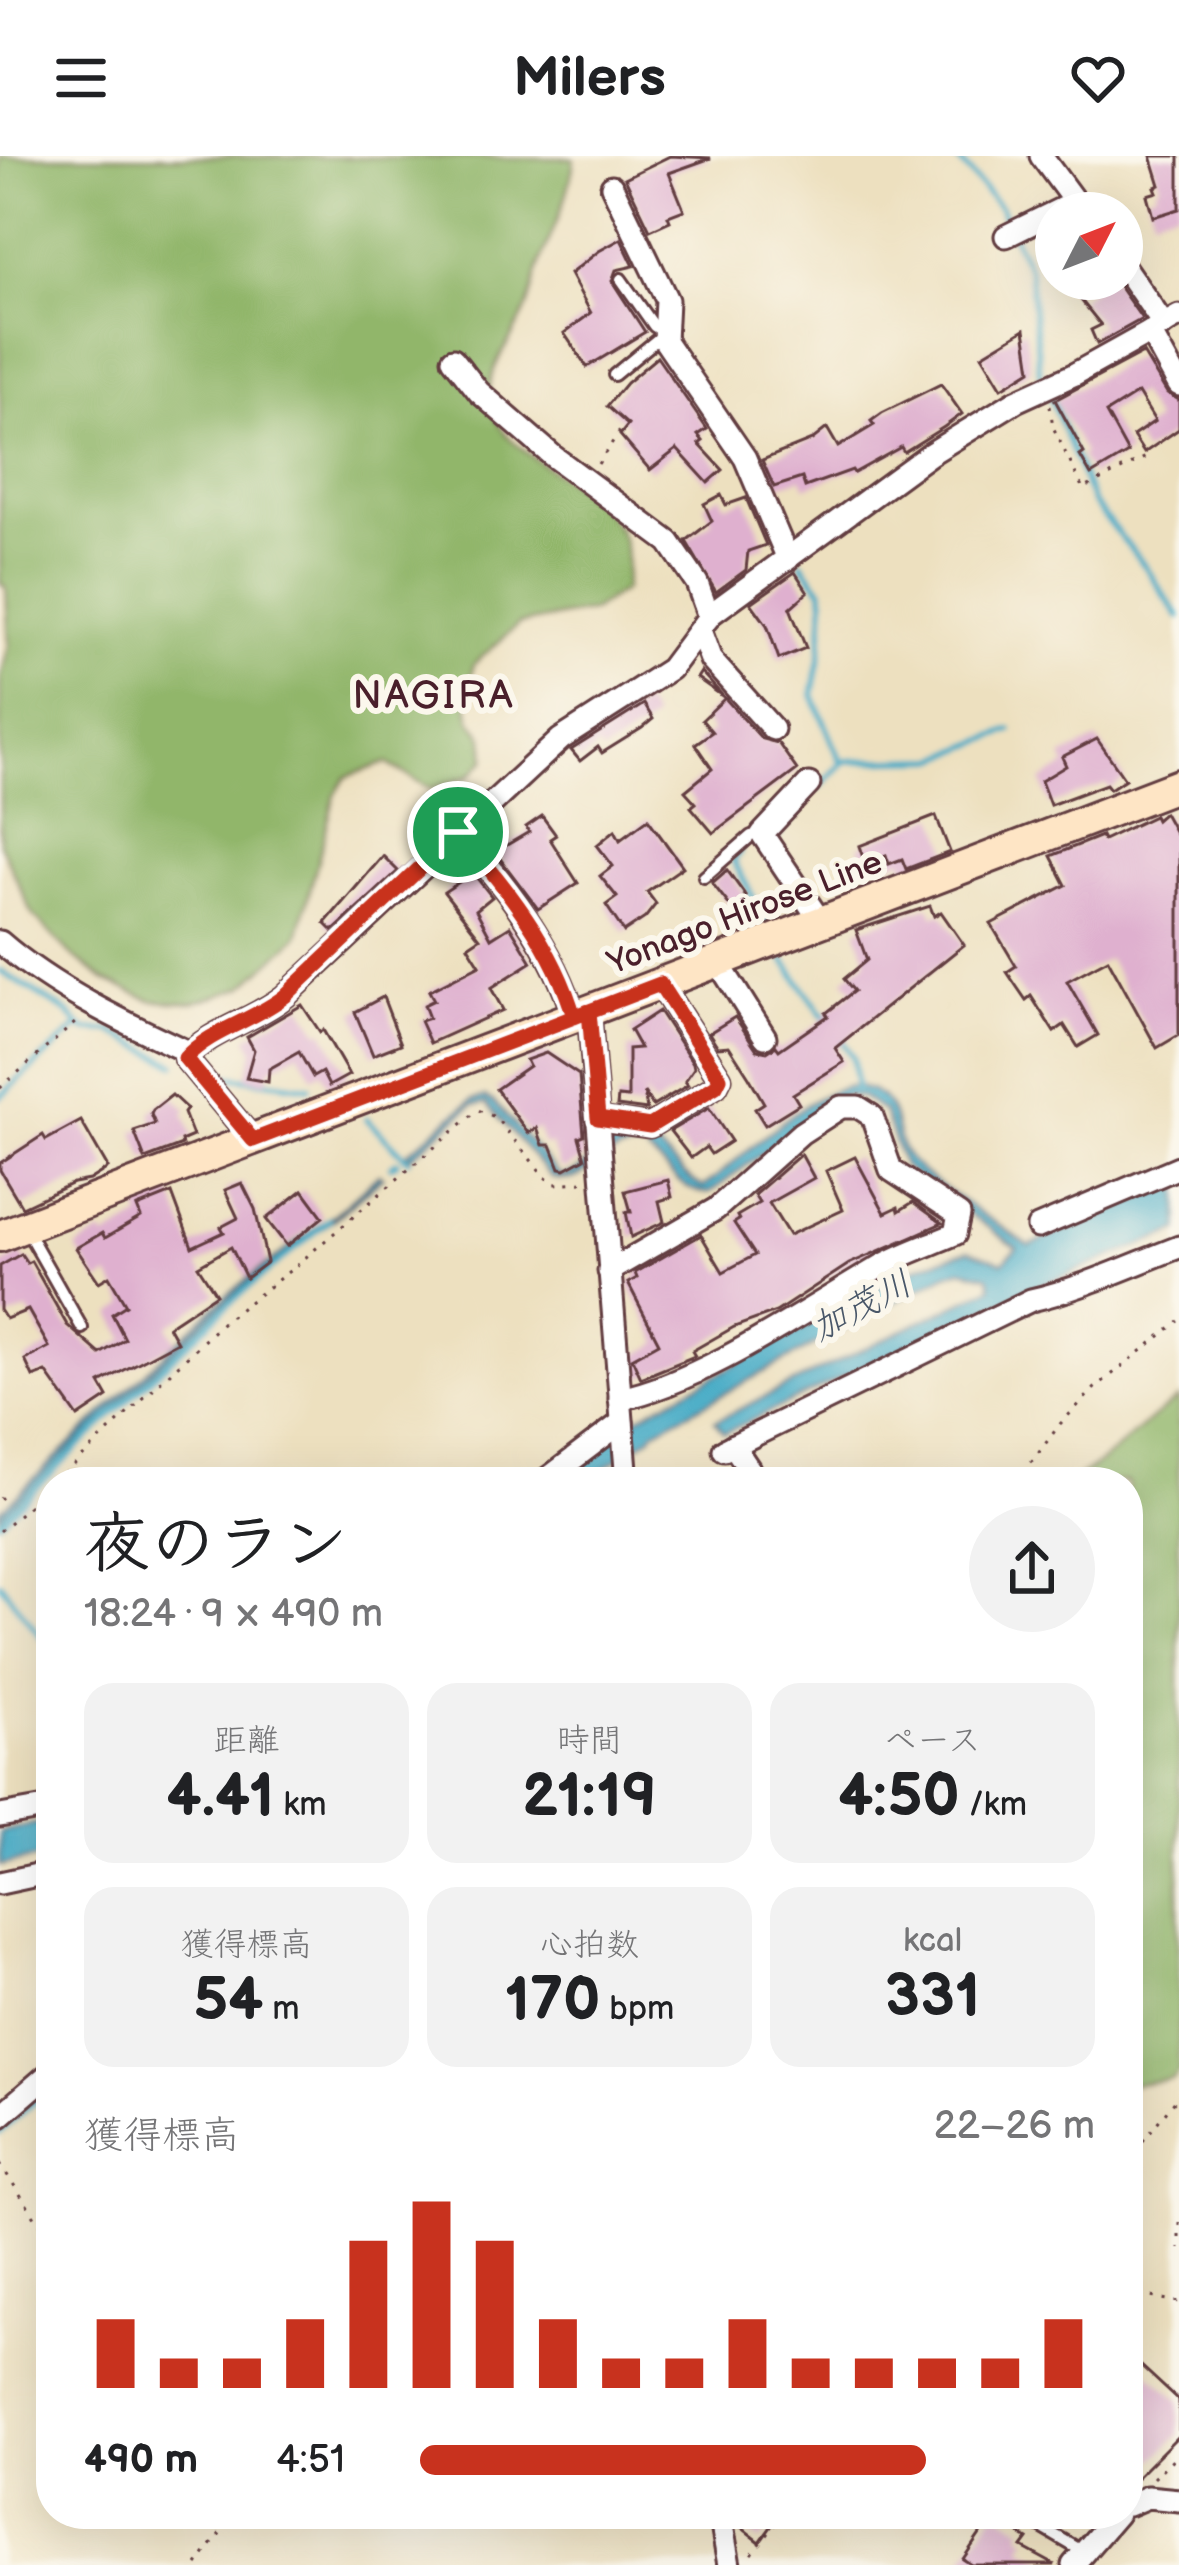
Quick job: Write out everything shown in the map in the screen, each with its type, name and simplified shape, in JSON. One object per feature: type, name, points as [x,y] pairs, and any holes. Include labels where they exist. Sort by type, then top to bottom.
[{"type":"main road","name":"Yonago Hirose Line","points":[[12,1232],[1179,785]]},
{"type":"street","points":[[1041,156],[1068,192]]},
{"type":"street","points":[[611,186],[668,300],[665,340],[745,458],[788,559]]},
{"type":"street","points":[[1006,236],[1035,224]]},
{"type":"street","points":[[1143,294],[1164,324],[1179,385]]},
{"type":"street","points":[[253,1140],[185,1058],[200,1042],[264,1013],[285,996],[561,739],[670,669],[705,623],[788,559],[930,454],[1043,387],[1164,324]]},
{"type":"street","points":[[453,359],[479,392],[554,457],[669,542],[697,583],[711,660],[772,729]]},
{"type":"street","points":[[809,784],[762,834],[821,922]]},
{"type":"street","points":[[458,832],[503,886],[582,1014],[598,1118],[626,1467]]},
{"type":"street","points":[[0,942],[21,960],[190,1053]]},
{"type":"street","points":[[718,962],[765,1037]]},
{"type":"street","points":[[598,1118],[650,1126],[716,1086],[720,1078],[660,984]]},
{"type":"street","points":[[609,1271],[716,1209],[800,1133],[841,1107],[858,1107],[872,1116],[891,1171],[959,1215],[955,1234],[882,1265],[659,1391],[620,1399]]},
{"type":"street","points":[[1038,1227],[1179,1167]]},
{"type":"street","points":[[747,1467],[729,1447],[1031,1300],[1084,1288],[1111,1272],[1179,1247]]},
{"type":"street","points":[[563,1467],[622,1423]]},
{"type":"street","points":[[0,1816],[36,1810]]},
{"type":"street","points":[[0,1883],[36,1875]]},
{"type":"street","points":[[0,2116],[36,2085]]},
{"type":"street","points":[[1143,2499],[1179,2500]]},
{"type":"street","points":[[723,2529],[729,2565]]},
{"type":"street","points":[[1078,2558],[1104,2529]]},
{"type":"lane","points":[[614,374],[665,333],[654,326],[621,279]]},
{"type":"lane","points":[[704,878],[752,836],[762,834]]},
{"type":"lane","points":[[12,1232],[82,1328]]},
{"type":"lane","points":[[1038,2529],[1078,2558]]},
{"type":"path","points":[[1043,387],[1053,427],[1083,489],[1153,454]]},
{"type":"path","points":[[589,481],[625,423]]},
{"type":"path","points":[[0,1088],[83,1016],[111,1012]]},
{"type":"path","points":[[71,1467],[224,1322],[478,1110],[495,1117],[556,1184],[601,1163]]},
{"type":"path","points":[[1028,1467],[1095,1388],[1179,1321]]},
{"type":"path","points":[[0,1497],[5,1504]]},
{"type":"path","points":[[0,1531],[36,1499]]},
{"type":"path","points":[[1143,2141],[1179,2096]]},
{"type":"path","points":[[0,2164],[36,2218]]},
{"type":"path","points":[[1179,2223],[1179,2249]]},
{"type":"path","points":[[1143,2296],[1179,2302]]},
{"type":"path","points":[[196,2565],[223,2529]]},
{"type":"path","points":[[743,2565],[772,2529]]},
{"type":"green space","points":[[0,156],[574,158],[527,307],[492,375],[490,399],[510,438],[609,515],[625,549],[624,590],[592,611],[519,624],[474,664],[466,693],[471,720],[484,737],[486,759],[468,777],[431,789],[386,763],[346,777],[335,795],[298,936],[243,987],[193,1003],[153,1001],[104,980],[70,954],[33,915],[0,844],[0,680],[9,645],[6,587],[0,582]]},
{"type":"green space","points":[[1179,1398],[1179,2071],[1172,2079],[1143,2083],[1143,1467],[1093,1467]]},
{"type":"water","name":"加茂川","points":[[852,1086],[882,1097],[912,1162],[1029,1246],[1179,1182],[1179,1231],[1031,1289],[724,1433],[715,1421],[992,1287],[989,1276],[962,1269],[947,1274],[654,1431],[606,1467],[571,1467],[636,1418],[919,1266],[969,1250],[1003,1262],[1017,1248],[903,1166],[884,1112],[862,1097],[845,1095],[831,1101],[710,1193],[690,1189],[643,1149],[615,1154],[574,1178],[551,1177],[486,1103],[472,1105],[411,1157],[407,1153],[472,1100],[485,1097],[560,1176],[630,1138],[653,1145],[703,1187],[794,1113]]},
{"type":"water","points":[[379,1174],[382,1177],[228,1299],[52,1467],[46,1467],[228,1294],[334,1215]]},
{"type":"water","points":[[36,1477],[36,1483],[0,1517],[0,1511]]},
{"type":"water","points":[[36,1824],[36,1858],[0,1866],[0,1832]]},
{"type":"building","points":[[670,156],[711,158],[669,173],[684,210],[650,230],[625,178]]},
{"type":"building","points":[[1151,156],[1179,156],[1179,209],[1153,217],[1147,195],[1157,192],[1155,187],[1160,185]]},
{"type":"building","points":[[621,239],[634,266],[616,270],[612,281],[645,332],[587,367],[564,333],[591,313],[570,274]]},
{"type":"building","points":[[1081,300],[1129,300],[1142,319],[1097,344],[1091,330],[1101,325]]},
{"type":"building","points":[[1025,329],[1031,370],[1002,388],[982,355]]},
{"type":"building","points":[[1143,353],[1167,393],[1179,400],[1179,429],[1144,453],[1133,436],[1155,421],[1138,393],[1106,413],[1128,453],[1091,475],[1055,400]]},
{"type":"building","points":[[657,357],[707,429],[698,435],[703,441],[699,444],[723,470],[708,483],[677,449],[650,470],[620,435],[628,425],[607,406]]},
{"type":"building","points":[[941,384],[962,414],[904,452],[901,447],[854,473],[805,487],[802,478],[774,487],[762,460],[812,440],[827,428],[838,447],[874,425],[871,421],[882,413]]},
{"type":"building","points":[[721,495],[726,505],[746,498],[766,545],[748,551],[746,570],[716,592],[686,541],[712,521],[704,504]]},
{"type":"building","points":[[795,572],[808,592],[790,608],[806,648],[779,659],[767,625],[751,603]]},
{"type":"building","points":[[701,672],[724,697],[697,678]]},
{"type":"building","points":[[725,698],[762,739],[778,743],[797,770],[713,833],[691,807],[696,803],[685,791],[712,769],[695,744],[712,732],[702,720]]},
{"type":"building","points":[[644,704],[653,719],[642,728],[602,753],[598,747],[580,761],[571,750]]},
{"type":"building","points":[[1097,739],[1125,779],[1110,789],[1106,784],[1050,805],[1041,781],[1066,766],[1062,757]]},
{"type":"building","points":[[1164,813],[1179,840],[1179,1035],[1157,1048],[1108,959],[1067,981],[1098,1035],[1078,1047],[1064,1025],[1054,1032],[1031,996],[1026,1000],[1007,972],[1016,966],[991,924],[1066,885],[1051,856],[1101,836],[1103,840],[1154,816],[1156,820]]},
{"type":"building","points":[[542,816],[556,835],[550,839],[578,883],[538,909],[495,852],[529,832],[526,827]]},
{"type":"building","points":[[936,816],[950,852],[906,869],[902,859],[889,864],[886,855],[865,863],[859,846]]},
{"type":"building","points":[[648,819],[683,867],[647,892],[656,904],[624,932],[606,905],[617,897],[600,876],[613,866],[597,845],[615,830],[620,840]]},
{"type":"building","points":[[383,856],[398,871],[333,931],[325,923]]},
{"type":"building","points":[[727,870],[746,896],[756,926],[748,929],[712,883]]},
{"type":"building","points":[[473,873],[492,897],[476,910],[491,938],[510,926],[532,962],[491,988],[503,1010],[430,1043],[420,1021],[429,1018],[424,1005],[434,1000],[429,991],[480,965],[468,946],[480,938],[444,892]]},
{"type":"building","points":[[930,906],[934,916],[941,912],[964,945],[835,1048],[844,1062],[793,1094],[799,1104],[765,1125],[755,1109],[764,1103],[749,1077],[729,1046],[718,1047],[709,1033],[735,1017],[757,1050],[767,1052],[776,1046],[779,1050],[854,991],[844,979],[867,960],[856,930]]},
{"type":"building","points":[[383,997],[401,1044],[373,1055],[355,1012]]},
{"type":"building","points":[[302,1005],[349,1075],[329,1086],[322,1072],[313,1077],[299,1052],[269,1069],[268,1082],[246,1078],[254,1050],[247,1037]]},
{"type":"building","points":[[659,1011],[693,1063],[685,1081],[688,1085],[653,1106],[644,1092],[647,1110],[617,1106],[618,1097],[628,1098],[628,1049],[640,1048],[630,1030]]},
{"type":"building","points":[[546,1053],[579,1075],[584,1135],[579,1137],[585,1158],[565,1169],[560,1168],[551,1145],[543,1145],[537,1128],[528,1133],[496,1089],[529,1066],[526,1060]]},
{"type":"building","points":[[172,1095],[187,1109],[184,1113],[193,1136],[145,1159],[134,1131],[155,1124],[153,1110]]},
{"type":"building","points":[[709,1108],[731,1141],[711,1154],[706,1147],[691,1158],[670,1131]]},
{"type":"building","points":[[81,1121],[108,1168],[22,1207],[0,1163],[43,1135],[46,1140]]},
{"type":"building","points":[[801,1154],[814,1178],[769,1203],[789,1235],[843,1210],[826,1171],[855,1157],[885,1213],[913,1202],[942,1223],[849,1264],[776,1312],[734,1327],[692,1351],[695,1356],[641,1378],[632,1358],[659,1343],[628,1283],[637,1278],[635,1273],[701,1235],[723,1272],[755,1255],[734,1223],[737,1216],[759,1203],[754,1195]]},
{"type":"building","points":[[668,1180],[672,1197],[659,1201],[664,1222],[631,1237],[625,1191]]},
{"type":"building","points":[[242,1183],[255,1209],[267,1262],[246,1278],[231,1247],[198,1266],[216,1294],[168,1326],[177,1342],[100,1383],[108,1397],[78,1417],[46,1372],[33,1377],[25,1360],[49,1347],[28,1310],[6,1319],[0,1310],[0,1266],[21,1254],[27,1263],[31,1261],[67,1325],[100,1354],[125,1339],[112,1314],[126,1305],[109,1276],[99,1282],[76,1248],[102,1233],[105,1238],[141,1217],[137,1207],[172,1193],[192,1247],[224,1232],[221,1227],[238,1218],[225,1190]]},
{"type":"building","points":[[303,1190],[323,1217],[287,1246],[266,1219]]},
{"type":"building","points":[[1143,2368],[1179,2401],[1179,2435],[1143,2471]]},
{"type":"building","points":[[743,2529],[769,2529],[760,2542]]},
{"type":"building","points":[[984,2529],[1022,2529],[1020,2534],[1028,2539],[1022,2547],[1055,2565],[972,2565],[963,2559]]},
{"type":"waterway","points":[[955,156],[1000,208],[1029,270],[1040,374]]},
{"type":"waterway","points":[[1050,397],[1093,503],[1179,617]]},
{"type":"waterway","points":[[802,563],[824,600],[813,695],[842,764]]},
{"type":"waterway","points":[[817,789],[845,761],[937,759],[1011,730]]},
{"type":"waterway","points":[[777,837],[796,813]]},
{"type":"waterway","points":[[740,852],[733,860],[768,925]]},
{"type":"waterway","points":[[784,960],[827,1021]]},
{"type":"waterway","points":[[0,971],[67,1012],[84,1030],[110,1031],[175,1064]]},
{"type":"waterway","points":[[0,1097],[79,1026]]},
{"type":"waterway","points":[[839,1036],[853,1058],[857,1090]]},
{"type":"waterway","points":[[211,1074],[310,1087]]},
{"type":"waterway","points":[[367,1119],[408,1160]]},
{"type":"waterway","points":[[391,1166],[397,1162]]},
{"type":"waterway","points":[[57,1467],[230,1303],[329,1220]]},
{"type":"waterway","points":[[0,1521],[36,1487]]},
{"type":"waterway","points":[[0,1583],[36,1630]]},
{"type":"waterway","points":[[0,2132],[36,2100]]},
{"type":"district","name":"NAGIRA","points":[[434,696]]},
{"type":"route","points":[[458,832],[285,996],[264,1013],[200,1042],[185,1058],[253,1140],[574,1017],[660,984],[720,1078],[716,1086],[650,1126],[598,1118],[589,1011],[574,1017],[566,990],[538,941],[503,886],[458,832]]}]
